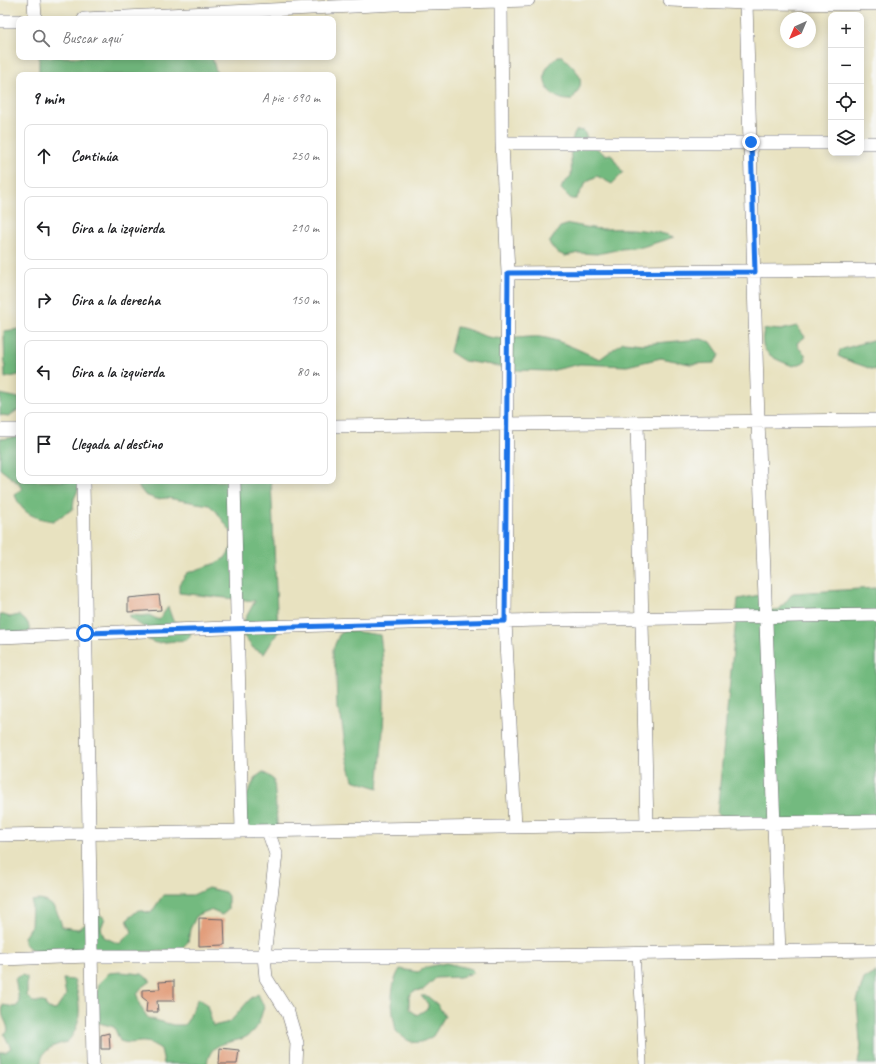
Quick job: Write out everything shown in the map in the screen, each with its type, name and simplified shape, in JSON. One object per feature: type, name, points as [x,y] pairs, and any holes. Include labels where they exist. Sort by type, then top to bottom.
[{"type":"street","points":[[34,0],[35,16]]},
{"type":"street","points":[[139,16],[396,2],[528,0]]},
{"type":"street","points":[[670,0],[746,3],[876,4]]},
{"type":"street","points":[[501,1],[502,143],[508,273],[505,621],[515,827]]},
{"type":"street","points":[[746,3],[755,272],[758,421],[779,952]]},
{"type":"street","points":[[0,21],[16,21]]},
{"type":"street","points":[[502,143],[828,143]]},
{"type":"street","points":[[864,143],[876,143]]},
{"type":"street","points":[[508,273],[876,270]]},
{"type":"street","points":[[336,426],[876,420]]},
{"type":"street","points":[[637,423],[647,824]]},
{"type":"street","points":[[0,430],[16,430]]},
{"type":"street","points":[[83,484],[93,1064]]},
{"type":"street","points":[[234,484],[242,831]]},
{"type":"street","points":[[0,637],[237,628],[505,621],[876,615]]},
{"type":"street","points":[[0,835],[876,821]]},
{"type":"street","points":[[268,831],[276,854],[264,956],[266,978],[288,1013],[297,1043],[296,1064]]},
{"type":"street","points":[[0,959],[90,956],[462,956],[876,950]]},
{"type":"lane","points":[[636,954],[643,1064]]},
{"type":"green space","points":[[558,56],[562,56],[579,76],[580,87],[571,100],[561,99],[556,96],[548,89],[546,85],[545,73],[550,64]]},
{"type":"green space","points":[[39,60],[213,60],[216,72],[39,72]]},
{"type":"green space","points":[[577,130],[584,131],[588,141],[605,155],[611,154],[623,173],[612,184],[597,176],[587,181],[576,199],[571,199],[561,189],[563,184],[571,177],[571,147]]},
{"type":"green space","points":[[570,224],[600,229],[630,229],[648,231],[674,237],[642,247],[621,249],[597,254],[579,253],[565,256],[556,252],[549,243],[560,227]]},
{"type":"green space","points":[[797,326],[805,337],[797,343],[798,347],[805,354],[806,360],[793,366],[774,358],[769,354],[765,350],[762,338],[764,330],[781,330]]},
{"type":"green space","points":[[456,327],[494,338],[547,338],[563,343],[600,359],[623,342],[643,344],[701,339],[711,342],[720,355],[714,363],[690,364],[661,358],[627,366],[580,364],[550,371],[514,370],[464,361],[450,352]]},
{"type":"green space","points":[[16,329],[16,376],[5,378],[4,331]]},
{"type":"green space","points":[[872,340],[876,346],[876,369],[874,370],[838,356],[840,350]]},
{"type":"green space","points":[[0,394],[16,397],[16,411],[9,416],[0,415]]},
{"type":"green space","points":[[16,437],[16,481],[0,469],[0,439]]},
{"type":"green space","points":[[19,484],[81,484],[74,499],[73,509],[53,521],[34,516],[21,507],[15,495],[22,489]]},
{"type":"green space","points":[[141,484],[271,484],[278,632],[264,654],[253,648],[239,630],[255,601],[179,593],[179,584],[187,573],[216,563],[225,558],[237,540],[216,511],[209,505],[167,498],[156,499],[145,495],[138,486]]},
{"type":"green space","points":[[876,588],[876,818],[736,829],[717,814],[738,599],[760,595],[767,609],[778,611],[793,593]]},
{"type":"green space","points":[[168,607],[173,621],[192,626],[190,637],[186,640],[156,643],[148,640],[149,637],[145,628],[130,618],[130,615],[149,615],[159,620]]},
{"type":"green space","points":[[0,614],[10,617],[19,615],[28,623],[30,632],[0,634]]},
{"type":"green space","points":[[345,630],[380,635],[384,673],[384,712],[378,788],[353,780],[347,758],[341,717],[337,709],[336,671],[333,658],[333,649],[339,635]]},
{"type":"green space","points":[[263,772],[274,780],[278,835],[245,835],[243,803],[256,777]]},
{"type":"green space","points":[[208,888],[225,892],[228,896],[228,910],[222,915],[210,910],[197,915],[190,929],[188,942],[182,948],[163,951],[78,953],[63,949],[43,952],[35,951],[24,943],[24,937],[31,927],[32,901],[44,901],[53,906],[62,927],[78,929],[100,915],[105,918],[101,928],[104,937],[119,944],[132,932],[127,920],[138,910],[151,913],[163,895],[193,895]]},
{"type":"green space","points":[[446,963],[472,969],[473,973],[460,977],[436,978],[423,990],[414,991],[409,996],[409,1009],[417,1015],[428,1008],[428,1004],[421,996],[427,996],[437,1004],[445,1016],[433,1036],[422,1042],[409,1041],[396,1031],[393,1015],[392,991],[396,976],[400,969],[418,972],[427,967]]},
{"type":"green space","points":[[121,972],[142,974],[151,981],[140,989],[137,995],[140,1006],[148,1018],[173,1025],[184,1025],[187,1022],[194,1005],[199,998],[207,1005],[213,1026],[230,1022],[250,999],[258,994],[264,1007],[258,1024],[252,1033],[213,1049],[209,1055],[207,1064],[164,1064],[161,1049],[144,1042],[131,1043],[120,1041],[114,1027],[96,1022],[95,1006],[99,983],[109,973]]},
{"type":"green space","points":[[876,972],[876,1064],[858,1064],[861,1046],[857,1001],[864,979]]},
{"type":"green space","points":[[22,975],[27,977],[27,996],[33,1002],[44,1002],[48,1009],[56,1010],[66,995],[63,979],[74,980],[79,1004],[78,1020],[76,1028],[67,1042],[54,1046],[46,1051],[43,1055],[41,1064],[0,1064],[0,1052],[5,1052],[11,1048],[4,1034],[8,1031],[2,1013],[3,1005],[15,1007],[18,1005],[19,1001],[15,978]]},
{"type":"building","points":[[159,595],[161,610],[128,612],[128,598]]},
{"type":"building","points":[[199,918],[224,919],[225,945],[199,946]]},
{"type":"building","points":[[174,981],[174,1001],[157,1001],[158,1012],[146,1012],[147,1001],[142,997],[142,990],[160,989],[159,982]]},
{"type":"building","points":[[109,1033],[110,1049],[101,1049],[101,1035]]},
{"type":"building","points":[[220,1048],[239,1050],[237,1064],[219,1064]]},
{"type":"route","points":[[85,633],[408,622],[505,621],[508,273],[755,272],[751,142]]}]
